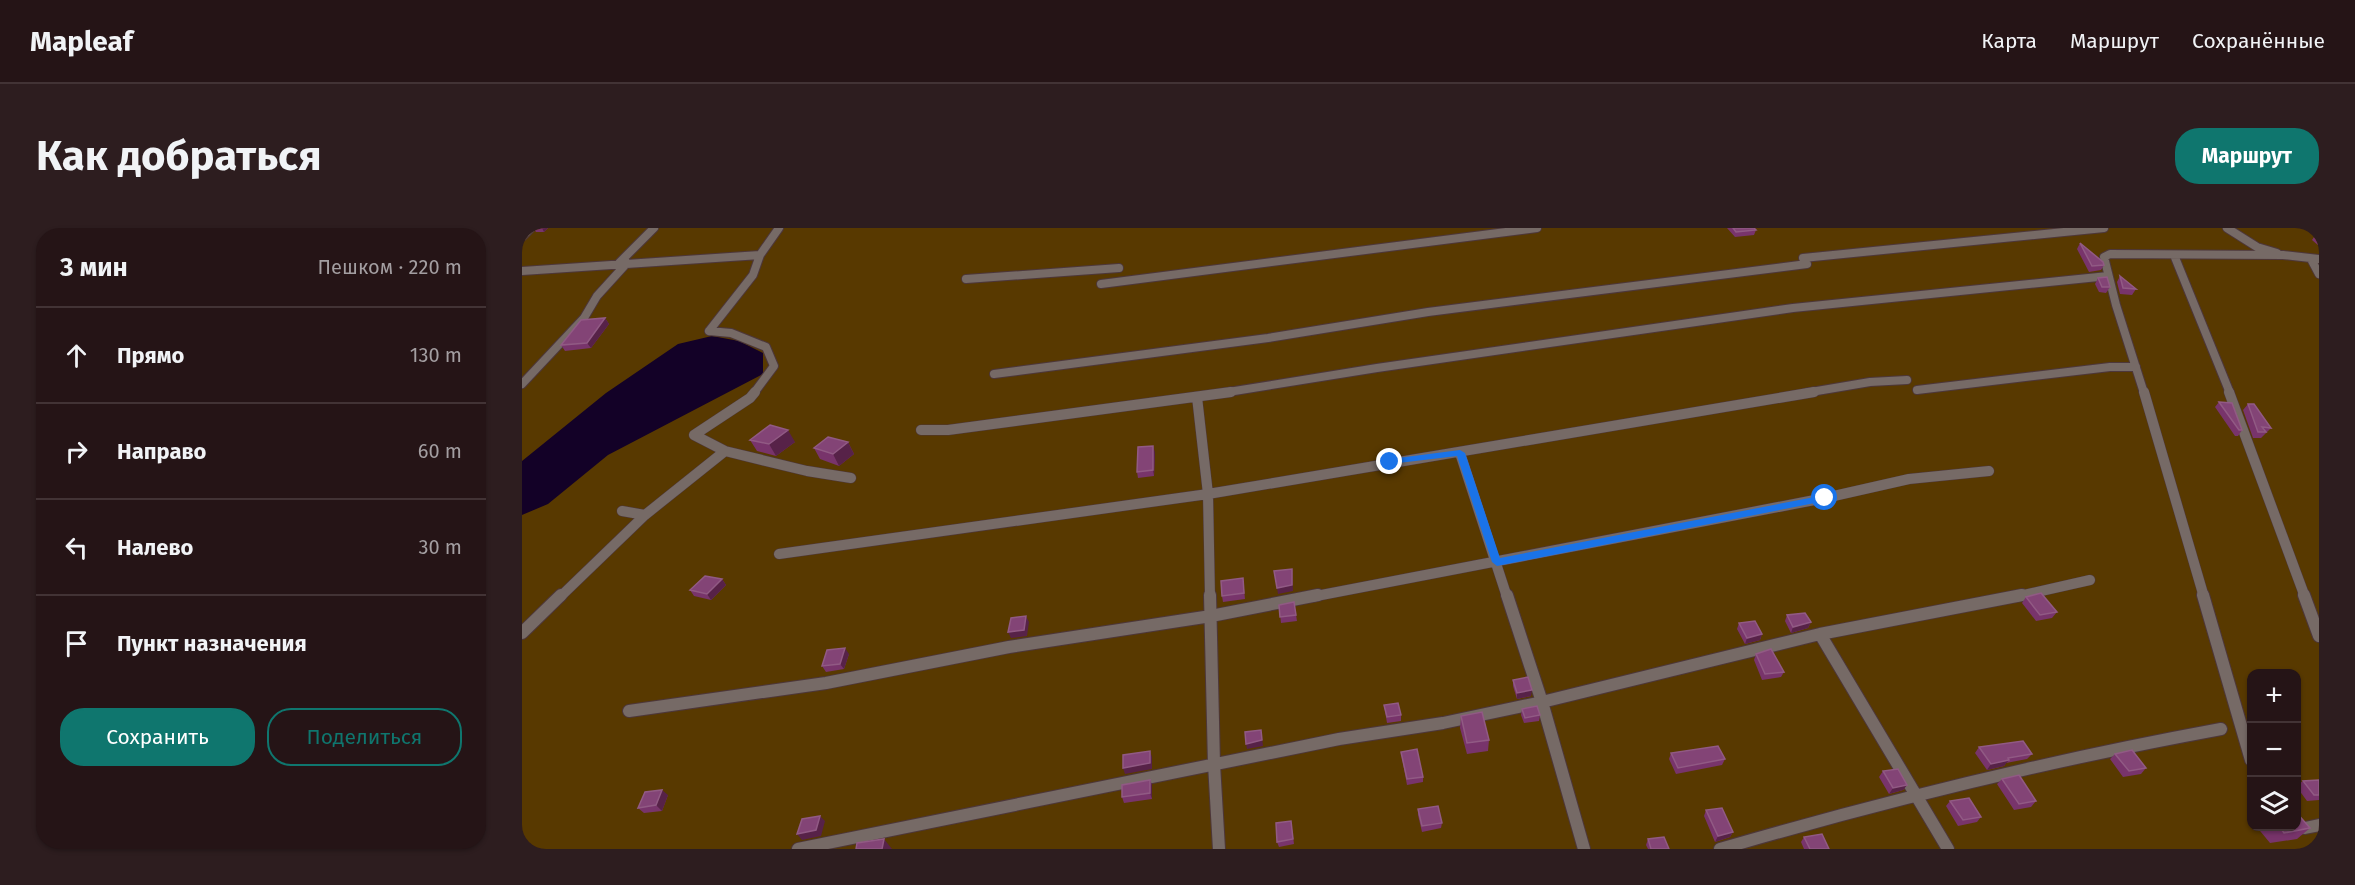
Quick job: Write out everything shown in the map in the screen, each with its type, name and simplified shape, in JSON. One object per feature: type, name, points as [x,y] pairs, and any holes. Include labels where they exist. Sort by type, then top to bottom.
[{"type":"lane","points":[[522,237],[531,228]]},
{"type":"lane","points":[[522,384],[584,318],[597,296],[654,228]]},
{"type":"lane","points":[[779,228],[760,255],[753,275],[709,331],[731,333],[766,347],[774,366],[750,398],[694,435],[725,451],[807,471],[851,478]]},
{"type":"lane","points":[[1101,284],[1537,228]]},
{"type":"lane","points":[[994,374],[1268,338],[1428,312],[1805,261],[2104,228]]},
{"type":"lane","points":[[2227,228],[2257,247],[2283,255]]},
{"type":"lane","points":[[2247,746],[2136,367],[2115,303],[2104,257],[2110,254],[2283,255],[2315,259],[2319,274]]},
{"type":"lane","points":[[522,272],[623,263],[704,261],[760,255]]},
{"type":"lane","points":[[2174,255],[2242,425],[2319,636]]},
{"type":"lane","points":[[966,279],[1119,268]]},
{"type":"lane","points":[[921,430],[948,430],[1197,397],[1377,368],[1793,308],[2108,276]]},
{"type":"lane","points":[[1917,390],[2110,367],[2136,367]]},
{"type":"lane","points":[[779,554],[1208,494],[1870,382],[1907,380]]},
{"type":"lane","points":[[1197,397],[1208,494],[1214,764],[1219,849]]},
{"type":"lane","points":[[522,633],[645,515],[725,451]]},
{"type":"lane","points":[[1460,453],[1542,702],[1584,849]]},
{"type":"lane","points":[[629,711],[826,683],[1009,646],[1211,616],[1497,562],[1909,479],[1989,471]]},
{"type":"lane","points":[[622,511],[645,515]]},
{"type":"lane","points":[[798,849],[1339,739],[1443,723],[1542,702],[1820,634],[1975,606],[2090,580]]},
{"type":"lane","points":[[1820,634],[1948,849]]},
{"type":"lane","points":[[1720,849],[1812,822],[2111,749],[2221,729]]},
{"type":"shaded area","points":[[522,228],[2319,228],[2319,849],[522,849]]},
{"type":"shaded area","points":[[712,336],[739,341],[763,353],[763,374],[608,455],[548,504],[522,515],[522,461],[606,393],[678,344]]},
{"type":"building","points":[[1733,228],[1754,228],[1756,230],[1736,232]]},
{"type":"building","points":[[2080,243],[2103,262],[2104,265],[2092,266]]},
{"type":"building","points":[[2120,276],[2136,289],[2123,288]]},
{"type":"building","points":[[2107,277],[2110,287],[2102,287],[2098,278]]},
{"type":"building","points":[[605,318],[587,343],[561,345],[581,320]]},
{"type":"building","points":[[2219,402],[2232,403],[2242,430],[2239,430]]},
{"type":"building","points":[[2248,404],[2254,404],[2271,428],[2262,427],[2266,432],[2258,432]]},
{"type":"building","points":[[770,425],[788,430],[769,444],[750,440]]},
{"type":"building","points":[[828,437],[848,442],[833,454],[814,448]]},
{"type":"building","points":[[1153,446],[1153,470],[1137,472],[1138,447]]},
{"type":"building","points":[[1292,569],[1292,585],[1277,588],[1274,571]]},
{"type":"building","points":[[705,576],[722,579],[707,594],[690,590]]},
{"type":"building","points":[[1243,578],[1244,593],[1222,596],[1221,581]]},
{"type":"building","points":[[2041,593],[2057,612],[2040,615],[2026,597]]},
{"type":"building","points":[[1294,602],[1296,615],[1280,617],[1279,605]]},
{"type":"building","points":[[1805,613],[1811,622],[1793,627],[1787,615]]},
{"type":"building","points":[[1026,616],[1024,630],[1008,632],[1011,618]]},
{"type":"building","points":[[1755,621],[1762,634],[1747,638],[1739,623]]},
{"type":"building","points":[[845,648],[840,664],[822,666],[827,650]]},
{"type":"building","points":[[1771,649],[1784,672],[1765,674],[1756,654]]},
{"type":"building","points":[[1528,677],[1532,690],[1517,693],[1513,680]]},
{"type":"building","points":[[1398,703],[1401,715],[1387,717],[1384,705]]},
{"type":"building","points":[[1537,706],[1540,715],[1525,718],[1522,709]]},
{"type":"building","points":[[1482,712],[1489,740],[1467,743],[1461,716]]},
{"type":"building","points":[[1261,730],[1262,740],[1246,744],[1245,732]]},
{"type":"building","points":[[2023,741],[2032,754],[2008,758],[2009,760],[1991,764],[1979,747]]},
{"type":"building","points":[[1718,746],[1725,759],[1678,768],[1671,753]]},
{"type":"building","points":[[1417,749],[1423,777],[1407,779],[1401,752]]},
{"type":"building","points":[[2132,750],[2146,768],[2129,771],[2115,754]]},
{"type":"building","points":[[1150,751],[1150,763],[1123,768],[1123,755]]},
{"type":"building","points":[[1898,769],[1907,785],[1893,788],[1883,771]]},
{"type":"building","points":[[2019,775],[2036,801],[2019,804],[2002,779]]},
{"type":"building","points":[[1150,780],[1150,793],[1122,797],[1122,785]]},
{"type":"building","points":[[2319,780],[2319,795],[2314,795],[2303,781]]},
{"type":"building","points":[[662,790],[656,805],[638,808],[645,792]]},
{"type":"building","points":[[1969,798],[1981,817],[1963,820],[1950,801]]},
{"type":"building","points":[[1438,806],[1442,823],[1422,826],[1418,809]]},
{"type":"building","points":[[1722,808],[1733,832],[1718,836],[1706,810]]},
{"type":"building","points":[[820,816],[816,830],[797,834],[802,819]]},
{"type":"building","points":[[2301,818],[2310,828],[2301,830]]},
{"type":"building","points":[[1291,821],[1293,839],[1277,842],[1276,823]]},
{"type":"building","points":[[1822,834],[1829,849],[1810,849],[1804,837]]},
{"type":"building","points":[[1664,837],[1669,849],[1651,849],[1648,839]]},
{"type":"building","points":[[884,839],[882,849],[856,849],[857,843]]},
{"type":"route","points":[[1390,462],[1460,453],[1497,562],[1672,526],[1825,498]]}]
